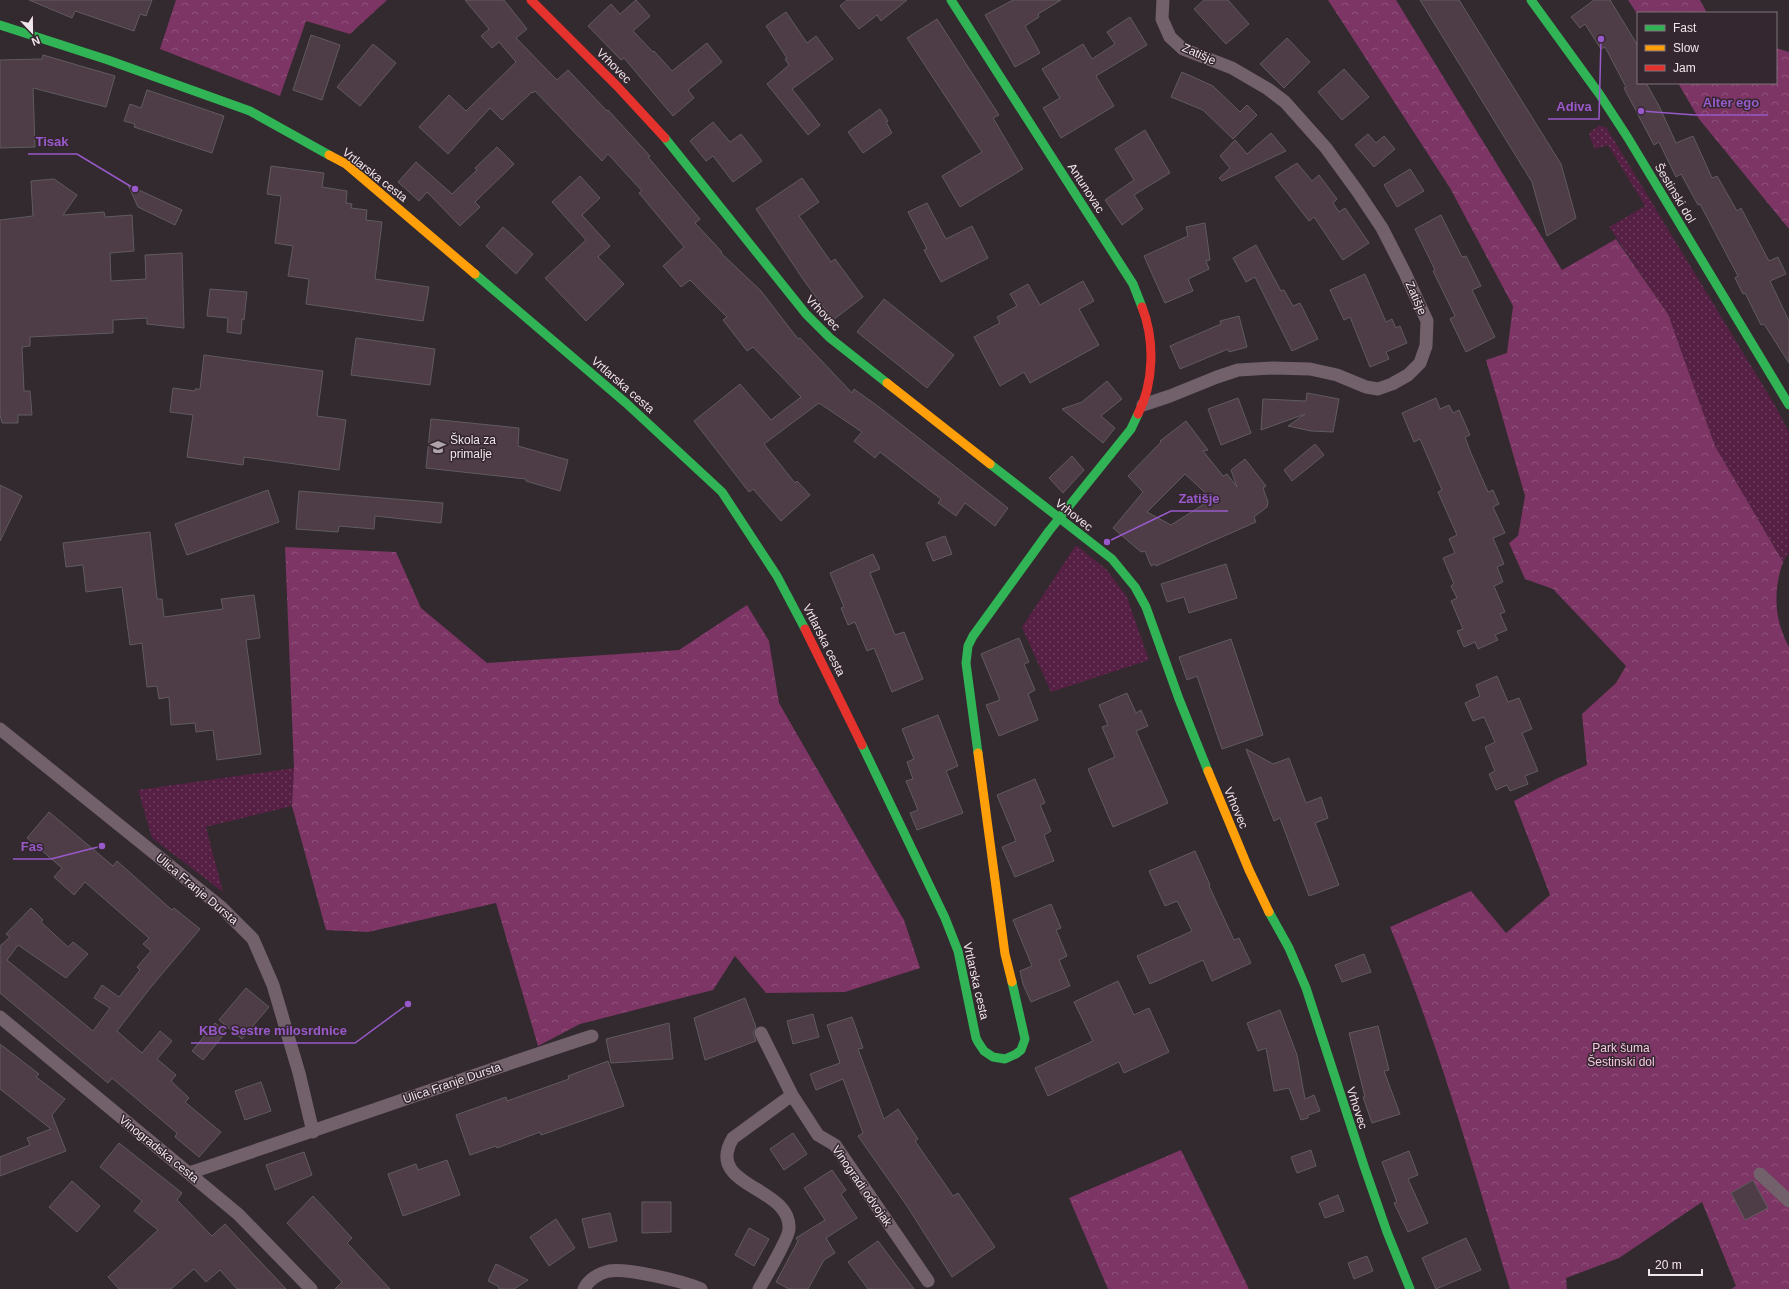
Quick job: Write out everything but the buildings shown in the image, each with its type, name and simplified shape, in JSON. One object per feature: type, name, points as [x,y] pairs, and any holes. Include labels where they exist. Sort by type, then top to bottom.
[{"type":"street","name":"Vrhovec","points":[[531,0],[617,86],[658,130],[806,314],[825,334],[853,358],[1112,559],[1135,587],[1146,607],[1180,699],[1249,870],[1289,948],[1306,988],[1364,1166],[1387,1232],[1410,1289]]},
{"type":"street","name":"Antunovac","points":[[951,0],[1120,263],[1138,296],[1147,319],[1151,347],[1150,373],[1143,405]]},
{"type":"street","name":"Zatišje","points":[[1143,405],[1238,370],[1266,368],[1310,369],[1337,375],[1366,387],[1378,389],[1408,375],[1420,363],[1426,346],[1427,321],[1405,273],[1382,228],[1326,148],[1285,102],[1268,89],[1232,68],[1183,49],[1170,37],[1162,19],[1164,0]]},
{"type":"street","name":"Šestinski dol","points":[[1531,0],[1600,95],[1628,138],[1789,405]]},
{"type":"street","name":"Vrtlarska cesta","points":[[0,25],[108,60],[250,111],[346,164],[626,403],[722,492],[777,576],[836,690],[945,918],[958,951],[976,1038],[980,1046],[988,1055],[996,1059],[1018,1054],[1025,1046],[1025,1039],[1005,954],[966,663],[968,646],[973,636],[1059,519]]},
{"type":"street","points":[[1059,519],[1131,430],[1143,405]]},
{"type":"street","name":"Ulica Franje Dursta","points":[[0,729],[221,907],[253,939],[273,985],[300,1073],[313,1132]]},
{"type":"street","name":"Vinogradska cesta","points":[[0,1017],[238,1214],[311,1289]]},
{"type":"street","name":"Vinogradi odvojak","points":[[761,1033],[792,1095],[818,1134],[835,1145],[928,1281]]},
{"type":"street","name":"Ulica Franje Dursta","points":[[188,1173],[313,1132],[519,1059],[592,1036]]},
{"type":"street","points":[[759,1289],[789,1232],[789,1221],[786,1213],[777,1202],[735,1175],[728,1166],[727,1147],[733,1138],[792,1095]]},
{"type":"street","points":[[1760,1174],[1789,1201]]},
{"type":"street","points":[[584,1289],[593,1278],[608,1272],[624,1271],[701,1289]]},
{"type":"shaded area","points":[[1599,126],[1606,127],[1776,407],[1789,432],[1789,553],[1783,562],[1715,446],[1668,314],[1609,227],[1645,206],[1608,145],[1595,149],[1589,135],[1591,131]]},
{"type":"shaded area","points":[[1076,545],[1107,570],[1127,597],[1149,660],[1051,692],[1022,627]]},
{"type":"shaded area","points":[[294,768],[292,806],[206,827],[223,892],[152,838],[138,790]]},
{"type":"green space","points":[[176,0],[387,0],[350,34],[306,21],[280,96],[160,49]]},
{"type":"green space","name":"Park šuma Šestinski dol","points":[[1328,0],[1396,0],[1562,270],[1616,239],[1668,314],[1715,446],[1783,562],[1778,584],[1777,605],[1780,626],[1789,647],[1789,1289],[1731,1289],[1736,1286],[1702,1202],[1619,1258],[1566,1278],[1567,1289],[1510,1289],[1440,1061],[1408,971],[1390,927],[1471,891],[1506,933],[1550,895],[1514,801],[1587,765],[1582,714],[1616,683],[1626,666],[1553,589],[1525,579],[1509,543],[1518,536],[1525,496],[1486,360],[1507,353],[1513,306],[1450,188]]},
{"type":"green space","points":[[1628,0],[1700,0],[1706,12],[1637,12],[1637,14]]},
{"type":"green space","points":[[1777,48],[1789,52],[1789,229],[1699,119],[1679,84],[1777,84]]},
{"type":"green space","points":[[285,547],[396,552],[421,608],[487,663],[679,650],[747,605],[769,641],[779,703],[904,920],[920,968],[845,992],[766,993],[735,956],[713,990],[580,1024],[538,1046],[496,903],[368,932],[326,930],[292,806],[294,768]]},
{"type":"green space","points":[[1181,1150],[1249,1289],[1108,1289],[1069,1198]]},
{"type":"traffic: fast","points":[[951,0],[1133,284],[1142,307]]},
{"type":"traffic: fast","points":[[1531,0],[1600,95],[1628,138],[1789,405]]},
{"type":"traffic: fast","points":[[0,25],[108,60],[250,111],[329,155]]},
{"type":"traffic: fast","points":[[665,138],[806,314],[830,338],[887,383]]},
{"type":"traffic: fast","points":[[475,274],[626,403],[722,492],[777,576],[805,629]]},
{"type":"traffic: fast","points":[[978,753],[966,663],[968,646],[973,636],[1049,531],[1131,429],[1138,414]]},
{"type":"traffic: fast","points":[[990,464],[1112,559],[1135,587],[1146,607],[1179,699],[1208,771]]},
{"type":"traffic: fast","points":[[862,745],[945,918],[958,951],[976,1038],[984,1051],[993,1057],[1005,1059],[1016,1054],[1021,1050],[1025,1039],[1012,982]]},
{"type":"traffic: fast","points":[[1269,912],[1289,948],[1306,988],[1364,1166],[1387,1232],[1410,1289]]},
{"type":"traffic: slow","points":[[329,155],[346,164],[475,274]]},
{"type":"traffic: slow","points":[[887,383],[990,464]]},
{"type":"traffic: slow","points":[[978,753],[1005,954],[1012,982]]},
{"type":"traffic: slow","points":[[1208,771],[1249,870],[1269,912]]},
{"type":"traffic: jam","points":[[531,0],[617,86],[665,138]]},
{"type":"traffic: jam","points":[[1138,414],[1147,389],[1151,361],[1149,333],[1142,307]]},
{"type":"traffic: jam","points":[[805,629],[862,745]]},
{"type":"place","name":"Adiva","points":[[1601,39]]},
{"type":"place","name":"Alter ego","points":[[1641,111]]},
{"type":"place","name":"Tisak","points":[[135,189]]},
{"type":"place","name":"Škola za primalje","points":[[438,447]]},
{"type":"place","name":"Zatišje","points":[[1107,542]]},
{"type":"place","name":"Fas","points":[[102,846]]},
{"type":"place","name":"KBC Sestre milosrdnice","points":[[408,1004]]}]
